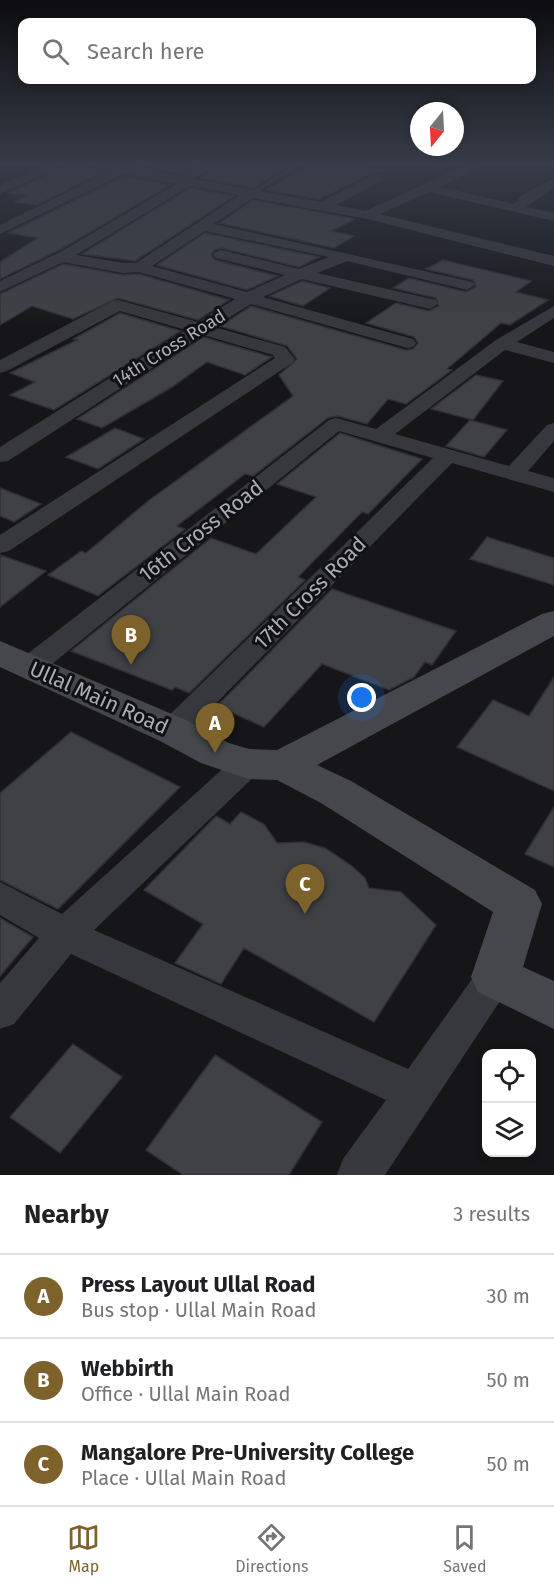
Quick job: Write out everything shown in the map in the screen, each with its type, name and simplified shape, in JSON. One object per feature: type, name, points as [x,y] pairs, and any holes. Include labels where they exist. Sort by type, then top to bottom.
[{"type":"main road","points":[[266,764],[554,622]]},
{"type":"main road","name":"Ullal Main Road","points":[[15,660],[172,730],[215,753],[266,764],[336,792],[519,904],[495,977]]},
{"type":"main road","points":[[495,977],[554,1006]]},
{"type":"street","points":[[0,230],[25,218]]},
{"type":"street","points":[[0,287],[60,257],[127,218]]},
{"type":"street","points":[[140,267],[214,218]]},
{"type":"street","points":[[379,218],[554,261]]},
{"type":"street","points":[[202,226],[347,256],[467,285]]},
{"type":"street","points":[[222,255],[430,304]]},
{"type":"street","name":"14th Cross Road","points":[[0,456],[248,298],[347,256]]},
{"type":"street","points":[[60,257],[123,268],[140,267],[407,342]]},
{"type":"street","points":[[0,367],[118,305],[279,351],[286,359],[0,546]]},
{"type":"street","points":[[380,436],[502,344],[554,311]]},
{"type":"street","points":[[502,344],[554,358]]},
{"type":"street","name":"16th Cross Road","points":[[15,660],[336,424],[380,436]]},
{"type":"street","points":[[513,474],[554,429]]},
{"type":"street","points":[[380,436],[554,485]]},
{"type":"street","name":"17th Cross Road","points":[[172,730],[448,455]]},
{"type":"street","points":[[0,1011],[65,934],[266,764]]},
{"type":"street","points":[[0,897],[65,934],[415,1093]]},
{"type":"street","points":[[361,1174],[495,977]]},
{"type":"building","points":[[39,218],[114,218],[61,249],[0,279],[0,262],[38,238],[8,233]]},
{"type":"building","points":[[141,218],[201,218],[135,261],[82,254]]},
{"type":"building","points":[[227,218],[355,219],[331,231],[354,236],[334,248],[220,223]]},
{"type":"building","points":[[205,233],[319,257],[299,267],[222,248],[214,250],[211,255],[215,260],[278,276],[247,290],[157,265]]},
{"type":"building","points":[[443,260],[531,281],[516,292],[548,300],[510,325],[501,323],[447,369],[452,370],[406,404],[388,399],[367,424],[337,416],[328,418],[253,476],[245,474],[177,526],[185,529],[98,596],[48,575],[81,551],[86,553],[148,501],[293,396],[279,375],[297,359],[287,346],[220,326],[251,306],[406,350],[413,349],[418,343],[414,337],[366,323],[396,303],[429,311],[439,306],[436,298],[393,288],[409,278],[466,292],[476,287],[473,280],[426,269]]},
{"type":"building","points":[[63,264],[123,275],[139,274],[229,300],[198,320],[118,298],[73,319],[32,306],[0,325],[0,294]]},
{"type":"building","points":[[302,281],[330,288],[303,306],[269,296]]},
{"type":"building","points":[[120,313],[181,331],[54,410],[10,395],[35,382],[10,373],[77,340],[73,339]]},
{"type":"building","points":[[203,337],[272,357],[245,375],[207,362],[172,387],[102,428],[77,419]]},
{"type":"building","points":[[476,375],[503,381],[473,420],[431,409]]},
{"type":"building","points":[[470,420],[507,430],[484,457],[446,446]]},
{"type":"building","points":[[115,428],[144,439],[98,469],[66,457]]},
{"type":"building","points":[[340,433],[422,459],[368,514],[362,512],[298,577],[305,580],[189,693],[175,687],[172,690],[71,651],[211,538],[256,554],[316,497],[277,484]]},
{"type":"building","points":[[0,488],[41,504],[14,522],[0,516]]},
{"type":"building","points":[[487,537],[554,558],[554,585],[470,559]]},
{"type":"building","points":[[0,555],[46,571],[0,607]]},
{"type":"building","points":[[332,589],[456,631],[432,665],[425,662],[414,677],[389,690],[322,664],[264,727],[217,706]]},
{"type":"building","points":[[554,677],[554,791],[457,747],[493,700],[529,716]]},
{"type":"building","points":[[71,732],[180,787],[58,909],[0,880],[0,793]]},
{"type":"building","points":[[554,807],[554,867],[525,854]]},
{"type":"building","points":[[241,812],[264,824],[277,843],[304,842],[325,848],[352,866],[365,878],[369,888],[401,892],[436,925],[374,1022],[244,948],[221,984],[175,963],[203,924],[144,890],[216,816],[230,824]]},
{"type":"building","points":[[0,918],[33,937],[0,976]]},
{"type":"building","points":[[73,1044],[122,1077],[60,1153],[10,1117]]},
{"type":"building","points":[[215,1055],[322,1122],[289,1175],[183,1175],[146,1150]]},
{"type":"place","name":"Webbirth","points":[[131,665]]},
{"type":"place","name":"Press Layout Ullal Road","points":[[215,753]]},
{"type":"place","name":"Mangalore Pre-University College","points":[[305,914]]}]
